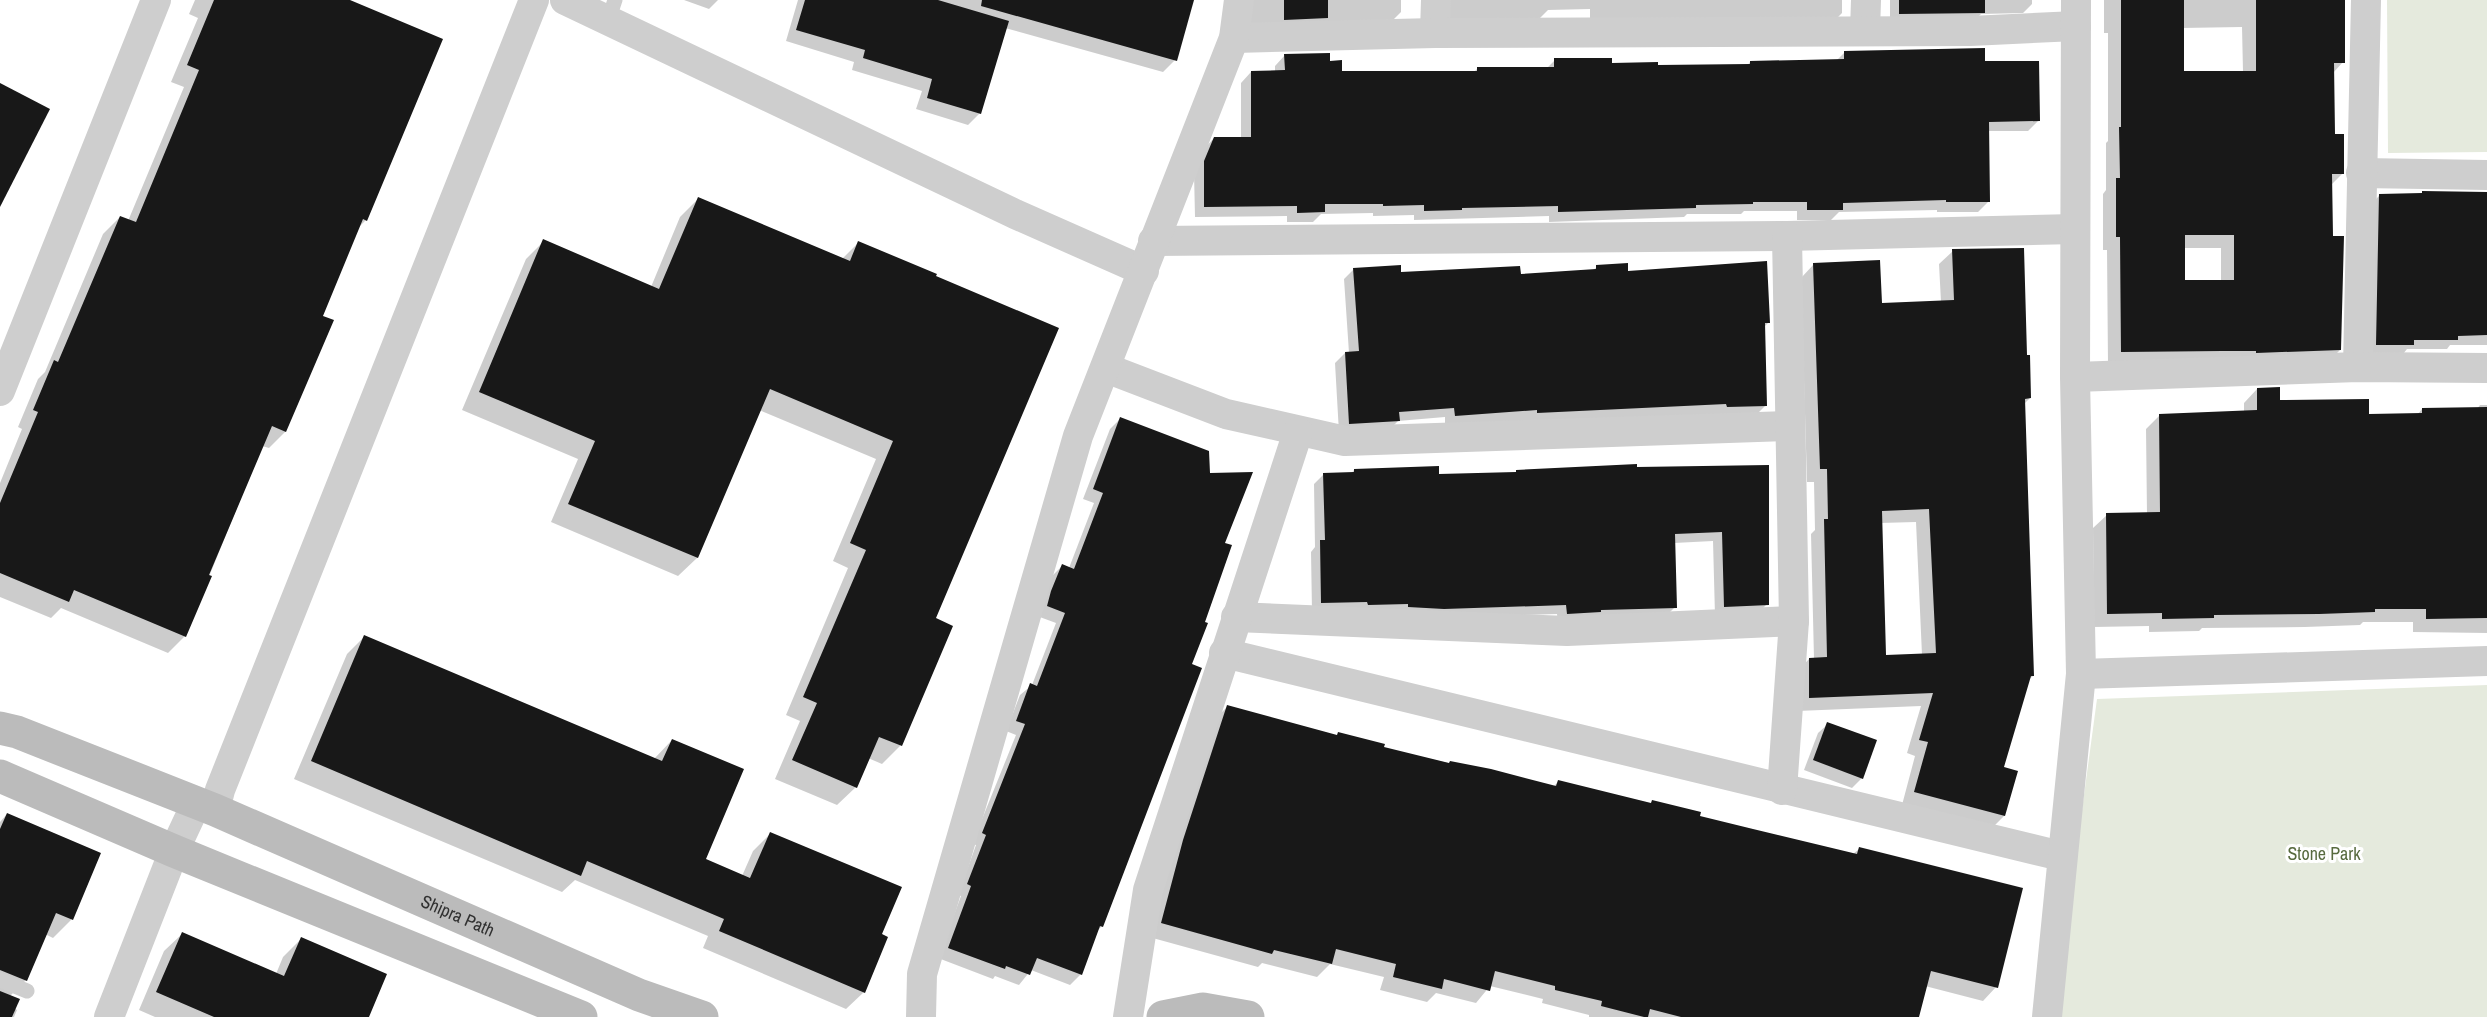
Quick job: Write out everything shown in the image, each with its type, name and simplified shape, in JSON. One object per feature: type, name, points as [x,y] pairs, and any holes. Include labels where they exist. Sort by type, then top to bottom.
[{"type":"street","points":[[0,391],[156,0]]},
{"type":"street","points":[[109,1017],[174,851],[225,779],[534,0]]},
{"type":"street","points":[[565,0],[611,10],[1015,214],[1144,271]]},
{"type":"street","points":[[921,1017],[922,974],[1078,436],[1234,38],[1239,0]]},
{"type":"street","points":[[1435,33],[1436,0]]},
{"type":"street","points":[[1865,31],[1866,0]]},
{"type":"street","points":[[2358,368],[2366,0]]},
{"type":"street","points":[[1234,38],[1435,33],[1970,30],[2076,13],[2075,378],[2081,674],[2061,856],[2047,1017]]},
{"type":"street","points":[[2361,173],[2487,175]]},
{"type":"street","points":[[1153,241],[1787,236],[2075,229]]},
{"type":"street","points":[[1782,790],[1794,621],[1787,236]]},
{"type":"street","points":[[1106,368],[1226,414],[1345,441],[1790,426]]},
{"type":"street","points":[[2075,378],[2358,368],[2487,368]]},
{"type":"street","points":[[1128,1017],[1148,890],[1298,432]]},
{"type":"street","points":[[1236,617],[1567,631],[1794,621]]},
{"type":"street","points":[[1224,653],[2061,856]]},
{"type":"street","points":[[2081,674],[2487,661]]},
{"type":"street","name":"Shipra Path","points":[[0,728],[17,732],[205,807],[639,995],[702,1017]]},
{"type":"street","points":[[0,776],[174,851],[581,1017]]},
{"type":"street","points":[[1164,1017],[1203,1010],[1248,1017]]},
{"type":"lane","points":[[0,980],[27,990]]},
{"type":"green space","points":[[2387,0],[2487,0],[2487,152],[2388,153]]},
{"type":"green space","name":"Stone Park","points":[[2487,685],[2487,1017],[2054,1017],[2097,699]]},
{"type":"building","points":[[214,0],[350,0],[443,39],[367,221],[363,219],[323,316],[334,320],[286,432],[272,426],[209,575],[212,576],[186,637],[74,590],[69,602],[0,573],[0,503],[38,412],[33,410],[54,360],[58,362],[120,216],[136,222],[199,70],[187,65]]},
{"type":"building","points":[[805,0],[938,0],[1009,21],[981,114],[927,98],[932,79],[863,58],[865,50],[796,30]]},
{"type":"building","points":[[982,0],[1194,0],[1177,61],[981,6]]},
{"type":"building","points":[[1284,0],[1328,0],[1328,18],[1284,20]]},
{"type":"building","points":[[1899,0],[1985,0],[1985,13],[1899,14]]},
{"type":"building","points":[[2121,0],[2184,0],[2184,71],[2256,71],[2256,0],[2345,0],[2345,63],[2334,63],[2335,134],[2344,134],[2344,174],[2332,174],[2333,236],[2344,236],[2341,350],[2256,353],[2256,351],[2121,352],[2120,237],[2116,237],[2116,178],[2120,178],[2119,127],[2121,127]],"holes":[[[2185,235],[2234,235],[2234,280],[2185,280]]]},
{"type":"building","points":[[1985,48],[1985,61],[2039,61],[2040,121],[1989,122],[1990,202],[1946,202],[1946,200],[1843,203],[1843,210],[1807,210],[1807,202],[1753,202],[1753,204],[1696,205],[1696,208],[1558,212],[1558,206],[1424,211],[1424,205],[1325,204],[1325,212],[1297,213],[1297,206],[1204,207],[1204,161],[1214,137],[1251,137],[1251,71],[1285,70],[1284,54],[1330,53],[1330,61],[1342,60],[1342,71],[1477,71],[1477,67],[1554,67],[1554,58],[1612,58],[1612,63],[1658,62],[1658,65],[1750,64],[1750,61],[1844,59],[1844,51]]},
{"type":"building","points":[[0,83],[50,109],[0,207]]},
{"type":"building","points":[[2422,191],[2487,192],[2487,335],[2458,336],[2458,340],[2414,340],[2414,345],[2376,345],[2379,194],[2422,193]]},
{"type":"building","points":[[698,197],[850,261],[858,241],[1059,328],[936,618],[953,626],[902,746],[879,737],[857,788],[792,760],[817,703],[803,697],[866,550],[850,543],[893,441],[770,389],[698,558],[568,504],[595,441],[479,392],[543,239],[659,289]]},
{"type":"building","points":[[2024,248],[2027,355],[2030,355],[2031,398],[2025,399],[2034,676],[2031,676],[2004,767],[2018,771],[2005,816],[1914,792],[1928,742],[1919,740],[1933,693],[1809,698],[1809,658],[1827,657],[1824,519],[1828,519],[1827,469],[1820,469],[1813,263],[1880,260],[1882,303],[1954,300],[1952,249]],"holes":[[[1929,509],[1936,653],[1886,655],[1882,511]]]},
{"type":"building","points":[[1767,261],[1770,323],[1765,323],[1767,406],[1727,407],[1726,404],[1537,413],[1537,410],[1455,416],[1454,408],[1399,412],[1400,421],[1349,424],[1345,352],[1359,351],[1353,268],[1401,265],[1401,272],[1520,266],[1521,274],[1596,269],[1596,265],[1628,263],[1628,271]]},
{"type":"building","points":[[2280,387],[2280,400],[2369,399],[2369,414],[2422,413],[2422,408],[2487,407],[2487,618],[2426,619],[2426,609],[2375,609],[2375,612],[2319,614],[2214,615],[2214,618],[2162,619],[2162,613],[2107,614],[2106,513],[2160,512],[2159,414],[2257,410],[2257,388]]},
{"type":"building","points":[[1120,417],[1209,451],[1210,473],[1253,472],[1225,543],[1232,545],[1205,622],[1208,623],[1192,664],[1202,668],[1103,927],[1100,926],[1082,975],[1037,958],[1030,975],[1006,966],[1005,969],[948,948],[971,886],[967,884],[986,835],[982,833],[1025,724],[1016,721],[1030,683],[1037,686],[1065,613],[1047,606],[1051,591],[1062,564],[1074,569],[1103,493],[1093,489]]},
{"type":"building","points":[[1637,464],[1637,467],[1769,465],[1769,605],[1724,607],[1722,532],[1675,534],[1677,608],[1601,610],[1601,612],[1567,614],[1566,605],[1444,609],[1408,607],[1408,604],[1368,605],[1367,602],[1321,603],[1320,540],[1325,540],[1323,473],[1354,472],[1354,469],[1439,466],[1439,474],[1516,472],[1516,470]]},
{"type":"building","points":[[364,635],[662,761],[672,739],[744,769],[706,859],[750,878],[770,832],[902,887],[882,934],[888,937],[865,993],[719,931],[724,919],[587,861],[581,876],[311,761]]},
{"type":"building","points":[[1227,705],[1337,735],[1338,732],[1385,744],[1384,747],[1449,763],[1450,761],[1491,769],[1556,786],[1558,780],[1651,803],[1652,800],[1701,812],[1700,816],[1857,854],[1859,847],[2023,888],[1998,988],[1931,971],[1919,1017],[1681,1017],[1650,1009],[1648,1017],[1644,1017],[1601,1006],[1602,1001],[1555,990],[1555,986],[1495,971],[1490,991],[1444,979],[1442,989],[1393,977],[1396,964],[1336,949],[1332,964],[1274,950],[1272,954],[1161,923],[1183,840]]},
{"type":"building","points":[[1827,722],[1877,740],[1863,779],[1813,760]]},
{"type":"building","points":[[7,813],[101,853],[73,920],[56,913],[27,981],[0,970],[0,829]]},
{"type":"building","points":[[182,932],[284,976],[301,937],[387,974],[369,1017],[214,1017],[156,992]]},
{"type":"building","points":[[0,991],[20,999],[12,1017],[0,1017]]}]
